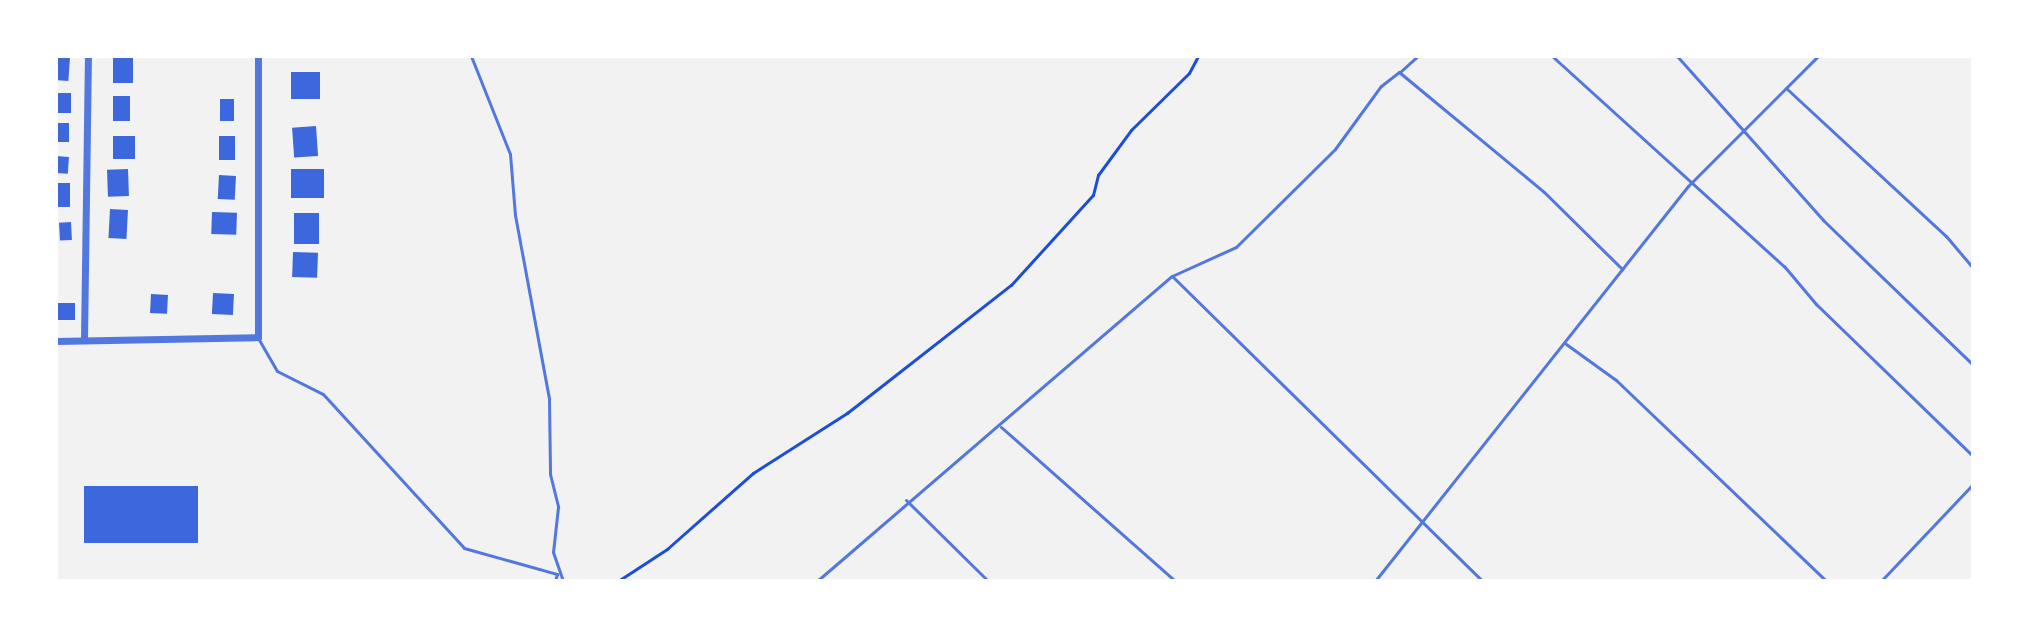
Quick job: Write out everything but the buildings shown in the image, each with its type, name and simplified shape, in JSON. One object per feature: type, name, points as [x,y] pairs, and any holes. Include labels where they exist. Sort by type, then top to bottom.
[{"type":"street","points":[[84,340],[88,56]]},
{"type":"street","points":[[56,341],[258,337],[258,56]]},
{"type":"lane","points":[[471,56],[510,154],[515,215],[549,399],[555,581]]},
{"type":"lane","points":[[817,581],[906,500],[1001,427],[1172,276],[1236,247],[1335,149],[1381,86],[1418,56]]},
{"type":"lane","points":[[1552,56],[1784,266],[1816,304],[1973,456]]},
{"type":"lane","points":[[1677,56],[1864,263],[1973,365]]},
{"type":"lane","points":[[1375,581],[1692,183],[1818,56]]},
{"type":"lane","points":[[1399,72],[1544,192],[1623,270]]},
{"type":"lane","points":[[1786,88],[1946,236],[1973,268]]},
{"type":"lane","points":[[1172,276],[1482,581]]},
{"type":"lane","points":[[258,337],[277,371],[323,394],[464,548],[557,574],[563,581]]},
{"type":"lane","points":[[1565,344],[1616,380],[1826,581]]},
{"type":"lane","points":[[1001,427],[1175,581]]},
{"type":"lane","points":[[1881,581],[1973,484]]},
{"type":"lane","points":[[906,500],[988,581]]},
{"type":"path","points":[[618,581],[667,549],[753,473],[847,413],[1011,285],[1093,195],[1098,175],[1131,130],[1189,73],[1198,56]]}]
